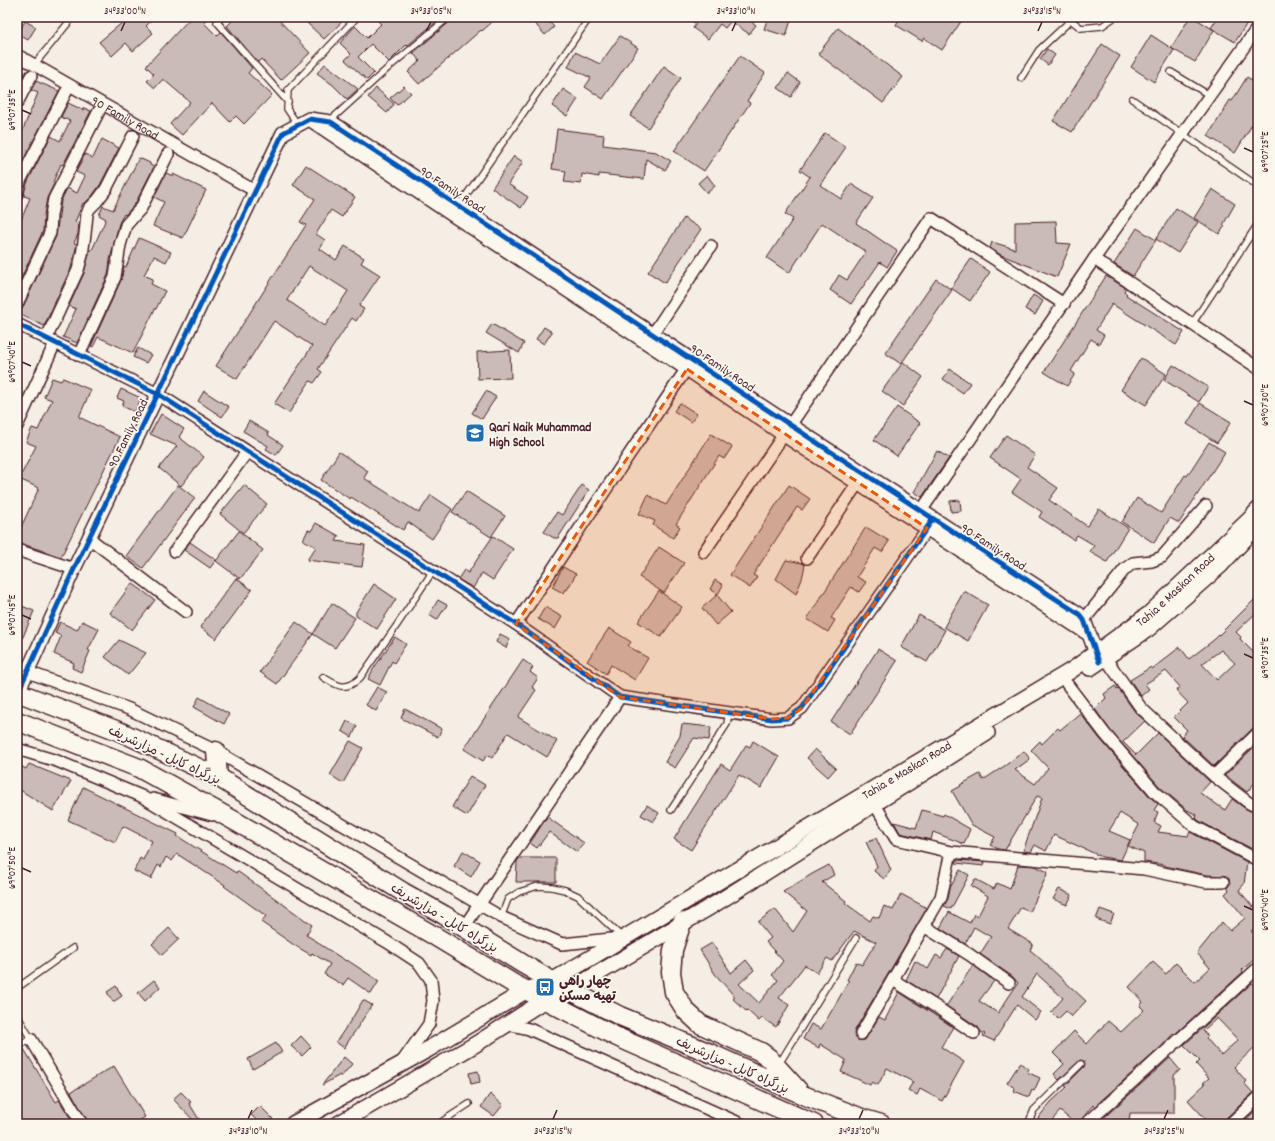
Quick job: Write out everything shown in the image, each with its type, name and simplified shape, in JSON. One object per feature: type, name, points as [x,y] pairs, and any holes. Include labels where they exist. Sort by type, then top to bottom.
[{"type":"highway","name":"بزرگراه کابل - مزارشریف","points":[[17,692],[121,732],[218,777],[396,888],[464,927],[552,981],[620,1016],[710,1053],[803,1095],[864,1119],[882,1124]]},
{"type":"highway","name":"بزرگراه کابل - مزارشریف","points":[[17,720],[139,768],[233,820],[433,935],[485,968],[545,1000],[617,1037],[814,1124]]},
{"type":"highway","points":[[216,751],[218,777]]},
{"type":"highway","points":[[682,922],[673,950],[671,972],[674,992],[686,1011],[700,1024],[761,1052],[778,1067],[803,1095]]},
{"type":"main road","name":"Tahia e Maskan Road","points":[[338,1124],[545,1000],[570,990],[682,922],[715,904],[874,803],[1067,684],[1100,658],[1149,614],[1258,510]]},
{"type":"main road","name":"Tahia e Maskan Road","points":[[293,1124],[401,1064],[527,990],[552,981],[1059,678],[1100,658],[1148,629],[1221,565],[1258,525]]},
{"type":"street","points":[[921,511],[1094,260],[1258,27]]},
{"type":"street","name":"90 Family Road","points":[[17,55],[32,71],[255,191]]},
{"type":"street","points":[[17,103],[32,71]]},
{"type":"street","points":[[17,194],[20,182],[66,92]]},
{"type":"street","points":[[17,304],[50,233],[54,199],[99,111]]},
{"type":"street","name":"90 Family Road","points":[[17,692],[22,669],[74,569],[283,133],[304,122],[328,126],[690,364],[787,430],[858,482],[1079,614],[1081,624],[1090,635],[1100,658]]},
{"type":"street","points":[[17,426],[78,270],[85,234],[86,214],[106,189],[133,136]]},
{"type":"street","points":[[79,355],[115,276],[120,245],[126,225],[141,208],[168,154]]},
{"type":"street","name":"90 Family Road","points":[[456,211],[653,334],[690,364]]},
{"type":"street","points":[[704,552],[931,218],[1064,304]]},
{"type":"street","points":[[653,334],[711,246]]},
{"type":"street","points":[[1094,260],[1258,368]]},
{"type":"street","points":[[17,324],[158,394],[516,624],[620,697],[772,719],[788,718],[802,708],[930,524]]},
{"type":"street","points":[[516,624],[690,364]]},
{"type":"street","name":"90 Family Road","points":[[787,430],[921,511],[930,524]]},
{"type":"street","points":[[175,551],[247,452]]},
{"type":"street","points":[[807,558],[858,482]]},
{"type":"street","points":[[1081,624],[1125,569],[1132,563],[1152,561],[1162,558],[1206,506]]},
{"type":"street","points":[[89,538],[186,612]]},
{"type":"street","points":[[17,550],[74,569]]},
{"type":"street","points":[[1100,658],[1141,708],[1214,776],[1248,802],[1258,807]]},
{"type":"street","points":[[22,669],[129,710],[216,751],[501,917],[562,944],[624,938]]},
{"type":"street","points":[[1067,684],[1105,734],[1155,792],[1194,826],[1254,858]]},
{"type":"street","points":[[464,927],[620,697]]},
{"type":"street","points":[[1214,776],[1258,733]]},
{"type":"street","points":[[17,749],[57,761],[141,796],[233,820]]},
{"type":"street","points":[[141,796],[387,942],[419,963],[431,980],[433,1001],[429,1024],[401,1064]]},
{"type":"street","points":[[874,803],[896,839],[951,852],[1144,869],[1206,882],[1223,882]]},
{"type":"street","points":[[861,1034],[941,897],[951,852]]},
{"type":"street","points":[[924,926],[1009,982]]},
{"type":"street","points":[[1086,1124],[1258,968]]},
{"type":"street","points":[[893,980],[938,1008],[974,1033]]},
{"type":"street","points":[[507,1024],[529,1029],[741,1124]]},
{"type":"street","points":[[31,1039],[82,1124]]},
{"type":"street","points":[[1230,1124],[1258,1098]]},
{"type":"lane","points":[[32,71],[73,17]]},
{"type":"lane","points":[[222,17],[217,22],[288,102]]},
{"type":"lane","points":[[304,122],[287,109],[288,90],[358,17]]},
{"type":"lane","points":[[328,126],[334,117],[387,69],[449,17]]},
{"type":"lane","points":[[456,211],[590,17]]},
{"type":"lane","points":[[1021,78],[1039,50],[1069,19],[1081,28],[1102,26],[1114,17]]},
{"type":"lane","points":[[1171,72],[1209,95]]},
{"type":"lane","points":[[1132,100],[1258,186]]},
{"type":"lane","points":[[1192,324],[1258,224]]},
{"type":"lane","points":[[323,676],[341,686],[346,687],[354,684],[360,678],[393,631],[433,571]]},
{"type":"lane","points":[[670,810],[727,724],[729,712]]},
{"type":"lane","points":[[501,917],[508,899],[518,892],[538,886],[552,887],[565,890],[578,896],[624,938]]},
{"type":"lane","points":[[778,1067],[856,938]]},
{"type":"lane","points":[[17,988],[73,948]]},
{"type":"lane","points":[[17,1015],[31,1039],[17,1047]]},
{"type":"lane","points":[[1028,1124],[1034,1110],[1081,1064]]},
{"type":"lane","points":[[438,1124],[469,1104]]},
{"type":"highlighted area","points":[[687,369],[927,528],[802,708],[788,718],[772,719],[620,697],[516,624]]},
{"type":"building","points":[[129,17],[155,17],[146,26],[153,33],[133,51],[126,43],[112,56],[99,42]]},
{"type":"building","points":[[191,17],[209,17],[204,23],[217,36],[221,32],[252,68],[248,73],[272,95],[244,124],[236,116],[230,122],[212,103],[182,135],[170,124],[190,102],[163,79],[155,88],[147,81],[154,74],[146,66]]},
{"type":"building","points":[[236,17],[276,17],[310,53],[281,80],[261,59],[258,62],[227,26]]},
{"type":"building","points":[[313,17],[347,17],[324,39],[307,23]]},
{"type":"building","points":[[374,17],[442,17],[407,46],[406,45],[389,62],[371,44],[358,57],[374,73],[367,80],[345,60],[351,54],[340,43],[355,26],[367,38],[381,24]]},
{"type":"building","points":[[453,17],[498,17],[419,84],[408,72],[420,61],[413,53],[452,20]]},
{"type":"building","points":[[529,17],[545,17],[554,27],[545,35]]},
{"type":"building","points":[[688,17],[745,17],[756,25],[749,34],[731,21],[725,28],[720,24],[708,39],[693,28],[696,24]]},
{"type":"building","points":[[768,17],[792,17],[786,36],[764,29]]},
{"type":"building","points":[[900,17],[964,17],[942,50],[924,38],[922,41],[896,25]]},
{"type":"building","points":[[1190,17],[1193,17],[1214,30],[1195,62],[1171,48]]},
{"type":"building","points":[[1218,17],[1251,17],[1235,42],[1211,28]]},
{"type":"building","points":[[25,21],[36,27],[28,40],[18,34]]},
{"type":"building","points":[[838,28],[903,77],[883,103],[818,54]]},
{"type":"building","points":[[1151,35],[1174,50],[1154,82],[1131,67]]},
{"type":"building","points":[[620,36],[638,48],[603,99],[585,87],[591,78],[568,67],[575,52],[600,64]]},
{"type":"building","points":[[1102,44],[1120,56],[1072,132],[1053,121]]},
{"type":"building","points":[[1047,49],[1055,55],[1048,65],[1040,59]]},
{"type":"building","points":[[740,56],[765,73],[747,101],[750,103],[704,171],[674,151]]},
{"type":"building","points":[[325,64],[358,89],[347,99],[333,85],[317,73]]},
{"type":"building","points":[[664,66],[681,78],[648,128],[630,116]]},
{"type":"building","points":[[17,72],[24,75],[19,85],[17,84]]},
{"type":"building","points":[[788,73],[800,82],[791,97],[778,88]]},
{"type":"building","points":[[1247,77],[1258,84],[1258,115],[1235,153],[1208,136],[1230,100],[1232,101]]},
{"type":"building","points":[[36,81],[59,91],[17,172],[17,144],[38,93],[31,90]]},
{"type":"building","points":[[404,86],[411,93],[397,105],[390,98]]},
{"type":"building","points":[[376,88],[394,104],[387,113],[368,97]]},
{"type":"building","points":[[563,89],[578,99],[567,116],[552,106]]},
{"type":"building","points":[[68,103],[83,110],[84,108],[91,111],[63,165],[61,164],[53,182],[55,182],[47,198],[43,231],[17,287],[17,230],[30,198],[24,196],[25,189],[51,136],[60,141],[70,121],[61,117]]},
{"type":"building","points":[[557,129],[604,135],[603,145],[656,152],[671,161],[665,170],[646,159],[644,179],[599,174],[599,177],[582,174],[581,184],[564,182],[566,171],[552,169]]},
{"type":"building","points":[[825,133],[846,147],[820,185],[841,199],[851,184],[873,198],[856,223],[897,251],[887,267],[880,262],[851,304],[830,290],[839,275],[847,280],[866,252],[822,223],[789,273],[767,258],[793,219],[785,214],[810,177],[800,170]]},
{"type":"building","points":[[102,139],[119,148],[100,185],[92,196],[84,204],[83,203],[75,222],[79,223],[78,234],[74,243],[77,244],[71,268],[44,326],[17,313],[17,311],[21,310],[23,307],[56,236],[61,201],[67,188],[77,193],[85,176],[76,172],[85,154],[93,158]]},
{"type":"building","points":[[514,156],[523,162],[508,184],[528,197],[521,208],[492,188]]},
{"type":"building","points":[[139,158],[150,163],[150,165],[154,167],[135,204],[125,215],[124,214],[119,223],[108,275],[77,343],[63,337],[76,309],[69,306],[84,273],[90,250],[92,250],[106,219],[99,215],[103,206],[113,210]]},
{"type":"building","points":[[306,165],[355,197],[342,217],[331,210],[316,234],[325,240],[320,249],[336,260],[345,246],[364,258],[361,263],[380,275],[359,306],[364,309],[356,321],[352,318],[318,369],[322,372],[314,383],[310,381],[289,413],[274,404],[312,346],[274,321],[237,379],[216,366],[306,225],[300,222],[315,199],[293,185]],"holes":[[[309,266],[348,291],[325,326],[287,300]]]},
{"type":"building","points":[[166,173],[173,176],[173,174],[206,190],[183,238],[153,226],[164,202],[154,197]]},
{"type":"building","points":[[707,175],[715,186],[707,193],[698,183]]},
{"type":"building","points":[[1212,189],[1235,204],[1223,225],[1225,226],[1219,234],[1194,218]]},
{"type":"building","points":[[1176,208],[1198,222],[1178,253],[1156,239]]},
{"type":"building","points":[[684,218],[701,229],[665,283],[648,272]]},
{"type":"building","points":[[1056,221],[1057,243],[1071,244],[1057,277],[1001,255],[990,248],[992,242],[1015,249],[1015,222]]},
{"type":"building","points":[[1137,228],[1156,240],[1133,276],[1114,264]]},
{"type":"building","points":[[139,238],[171,252],[166,262],[154,256],[144,275],[153,279],[151,284],[165,291],[133,353],[98,337],[93,347],[91,346],[121,280],[124,266],[126,267]]},
{"type":"building","points":[[971,259],[990,272],[970,301],[951,288]]},
{"type":"building","points":[[1106,276],[1126,288],[1124,291],[1127,294],[1126,295],[1184,332],[1176,345],[1112,304],[1096,330],[1104,335],[1099,344],[1091,339],[1071,371],[1075,374],[1067,386],[1044,372]]},
{"type":"building","points":[[936,279],[952,290],[901,364],[885,353]]},
{"type":"building","points":[[1033,295],[1043,301],[1035,315],[1025,309]]},
{"type":"building","points":[[492,324],[524,343],[519,353],[486,333]]},
{"type":"building","points":[[544,327],[552,332],[544,344],[536,339]]},
{"type":"building","points":[[138,348],[151,355],[146,363],[133,357]]},
{"type":"building","points":[[510,350],[511,378],[478,379],[477,352]]},
{"type":"building","points":[[1141,358],[1166,374],[1146,405],[1121,390]]},
{"type":"building","points":[[903,362],[923,377],[903,406],[882,391]]},
{"type":"building","points":[[1173,365],[1208,387],[1199,402],[1164,380]]},
{"type":"building","points":[[950,369],[970,383],[963,393],[943,379]]},
{"type":"building","points":[[52,378],[61,381],[63,378],[91,390],[79,417],[120,437],[61,557],[17,542],[17,536],[39,488],[19,479],[36,446],[26,442],[32,428],[38,430],[52,400],[44,397]]},
{"type":"building","points":[[121,389],[141,398],[135,412],[122,406],[124,401],[117,398]]},
{"type":"building","points":[[204,391],[229,407],[222,417],[198,401]]},
{"type":"building","points":[[486,391],[496,397],[482,419],[472,413]]},
{"type":"building","points":[[680,403],[697,414],[691,422],[674,411]]},
{"type":"building","points":[[1200,403],[1231,422],[1217,443],[1187,424]]},
{"type":"building","points":[[897,407],[920,423],[897,456],[874,440]]},
{"type":"building","points":[[161,414],[184,429],[179,437],[204,457],[181,486],[159,468],[177,446],[150,434]]},
{"type":"building","points":[[249,421],[269,433],[268,435],[283,445],[276,455],[266,449],[268,446],[243,431]]},
{"type":"building","points":[[711,434],[732,447],[724,459],[719,456],[676,524],[680,527],[673,538],[653,525],[655,521],[639,514],[648,495],[666,505]]},
{"type":"building","points":[[1006,435],[1035,455],[1027,467],[1058,488],[1049,500],[1087,526],[1099,509],[1128,528],[1107,562],[1090,552],[1094,545],[1077,535],[1074,540],[1039,517],[1042,512],[1012,492],[1021,479],[990,458]]},
{"type":"building","points":[[1209,442],[1225,452],[1179,523],[1170,518],[1154,543],[1122,522],[1137,498],[1161,513],[1185,475],[1187,476]]},
{"type":"building","points":[[937,451],[949,458],[922,497],[914,492]]},
{"type":"building","points":[[339,452],[368,471],[364,478],[419,513],[431,495],[452,509],[432,539],[408,522],[403,530],[321,480]]},
{"type":"building","points":[[178,485],[195,498],[143,568],[126,556]]},
{"type":"building","points":[[244,485],[267,504],[243,533],[220,514]]},
{"type":"building","points":[[582,485],[589,490],[558,538],[554,538],[544,532],[557,512],[562,515]]},
{"type":"building","points":[[789,485],[810,499],[802,510],[797,507],[753,575],[757,577],[750,588],[730,575]]},
{"type":"building","points":[[466,491],[505,516],[491,537],[452,512]]},
{"type":"building","points":[[960,500],[961,511],[951,512],[950,501]]},
{"type":"building","points":[[316,523],[339,536],[336,541],[365,545],[362,567],[307,560],[316,547],[303,540],[308,530],[311,531]]},
{"type":"building","points":[[866,527],[889,541],[882,552],[875,548],[857,577],[866,582],[859,592],[851,587],[831,618],[835,620],[828,632],[807,619]]},
{"type":"building","points":[[239,531],[263,550],[240,579],[216,561]]},
{"type":"building","points":[[493,536],[513,549],[493,580],[482,573],[473,588],[458,579],[464,570],[468,573]]},
{"type":"building","points":[[190,542],[216,560],[210,568],[184,550]]},
{"type":"building","points":[[659,547],[684,563],[664,593],[639,577]]},
{"type":"building","points":[[786,560],[805,565],[802,579],[796,594],[776,579]]},
{"type":"building","points":[[563,567],[576,574],[567,590],[565,589],[563,593],[552,587]]},
{"type":"building","points":[[236,578],[252,590],[216,639],[200,627]]},
{"type":"building","points":[[715,580],[723,585],[718,594],[710,589]]},
{"type":"building","points":[[132,583],[155,600],[132,630],[110,613]]},
{"type":"building","points":[[374,584],[396,599],[377,629],[356,616],[356,612]]},
{"type":"building","points":[[659,591],[682,607],[661,637],[638,622]]},
{"type":"building","points":[[964,591],[988,605],[968,641],[944,627]]},
{"type":"building","points":[[717,595],[731,612],[716,625],[702,608]]},
{"type":"building","points":[[1258,596],[1258,611],[1236,632],[1241,637],[1240,639],[1258,657],[1258,726],[1253,728],[1214,766],[1182,736],[1187,730],[1174,717],[1188,703],[1176,690],[1180,687],[1166,671],[1145,684],[1149,689],[1141,696],[1130,680],[1151,667],[1152,669],[1180,647],[1189,659],[1215,639]],"holes":[[[1221,650],[1235,663],[1217,680],[1202,664]]]},
{"type":"building","points":[[438,600],[447,605],[437,620],[429,615]]},
{"type":"building","points":[[332,603],[355,618],[335,648],[313,634]]},
{"type":"building","points":[[17,604],[34,611],[17,651]]},
{"type":"building","points":[[545,607],[562,617],[555,629],[538,619]]},
{"type":"building","points":[[919,615],[945,630],[927,662],[901,647]]},
{"type":"building","points":[[82,621],[99,629],[88,650],[90,651],[81,672],[72,668],[74,663],[54,654],[61,636],[55,633],[60,622],[77,630]]},
{"type":"building","points":[[296,622],[313,634],[277,684],[260,672]]},
{"type":"building","points":[[609,628],[631,642],[628,646],[648,658],[635,680],[611,665],[606,674],[587,661]]},
{"type":"building","points":[[500,634],[510,639],[506,648],[496,642]]},
{"type":"building","points":[[395,637],[406,644],[394,663],[392,661],[380,685],[368,679]]},
{"type":"building","points":[[119,640],[146,653],[128,675],[105,657]]},
{"type":"building","points":[[878,649],[897,661],[850,734],[831,722]]},
{"type":"building","points":[[523,660],[533,667],[530,672],[538,678],[532,687],[536,690],[518,717],[557,741],[547,757],[508,733],[492,758],[487,755],[483,761],[464,749]]},
{"type":"building","points":[[1115,686],[1135,712],[1145,721],[1123,742],[1136,755],[1158,733],[1210,782],[1200,793],[1225,810],[1232,799],[1246,809],[1258,814],[1258,852],[1199,821],[1196,818],[1197,815],[1187,810],[1160,787],[1110,730],[1095,709],[1106,698],[1104,694]]},
{"type":"building","points":[[377,687],[387,692],[376,711],[366,705]]},
{"type":"building","points":[[199,697],[229,714],[224,724],[194,707]]},
{"type":"building","points":[[405,709],[442,729],[438,737],[401,718]]},
{"type":"building","points":[[1080,713],[1100,739],[1150,797],[1158,804],[1154,810],[1158,812],[1154,822],[1161,826],[1158,832],[1188,836],[1190,832],[1247,862],[1244,884],[1239,890],[1253,907],[1258,902],[1258,926],[1251,931],[1258,939],[1258,956],[1242,970],[1243,972],[1174,1035],[1173,1034],[1161,1047],[1094,1107],[1093,1105],[1078,1124],[1060,1111],[1049,1124],[1045,1124],[1038,1118],[1051,1102],[1067,1087],[1065,1086],[1085,1066],[1084,1061],[1080,1060],[1059,1080],[1054,1074],[1064,1064],[1053,1053],[1074,1031],[1087,1044],[1108,1021],[1121,1032],[1144,1010],[1140,1006],[1143,1002],[1129,987],[1153,962],[1166,974],[1176,963],[1195,982],[1210,968],[1197,953],[1222,922],[1230,931],[1245,918],[1225,894],[1229,890],[1227,888],[1230,884],[1229,879],[1226,876],[1207,875],[1165,865],[1144,862],[1144,853],[1128,846],[1139,825],[1120,813],[1109,831],[1130,840],[1121,860],[1102,857],[1054,835],[1046,851],[1035,845],[1031,852],[1023,851],[1042,798],[1037,796],[1005,850],[998,849],[990,845],[995,837],[972,825],[952,791],[980,774],[983,780],[1024,751],[1030,759],[1015,770],[1035,784],[1048,768],[1031,750],[1040,741],[1042,744],[1058,728],[1060,730]]},
{"type":"building","points":[[347,721],[357,726],[352,737],[342,731]]},
{"type":"building","points":[[682,724],[711,727],[709,740],[694,738],[675,768],[665,762],[680,736]]},
{"type":"building","points":[[350,741],[363,748],[343,783],[330,775]]},
{"type":"building","points":[[753,741],[779,757],[761,788],[739,775],[691,850],[674,839],[721,764],[730,770],[746,745],[750,747]]},
{"type":"building","points":[[1258,743],[1258,779],[1247,792],[1225,775]]},
{"type":"building","points":[[815,749],[836,768],[828,777],[807,758]]},
{"type":"building","points":[[17,764],[26,769],[29,764],[71,781],[53,811],[17,788]]},
{"type":"building","points":[[470,776],[485,785],[467,816],[452,807]]},
{"type":"building","points":[[83,787],[178,834],[177,836],[236,873],[237,871],[312,925],[306,935],[379,981],[371,994],[348,978],[343,985],[324,974],[330,964],[312,953],[311,955],[294,945],[261,922],[266,916],[224,886],[225,885],[177,854],[172,861],[166,857],[161,867],[158,865],[151,879],[134,871],[140,858],[143,860],[152,841],[123,826],[115,842],[68,820]]},
{"type":"building","points":[[647,805],[659,813],[653,822],[641,815]]},
{"type":"building","points":[[922,810],[943,816],[944,814],[970,829],[964,844],[933,832],[931,840],[900,833],[894,822],[916,828]]},
{"type":"building","points":[[547,817],[584,843],[577,852],[549,832],[537,848],[530,843]]},
{"type":"building","points":[[876,838],[891,870],[884,879],[874,871],[877,866],[866,842]]},
{"type":"building","points":[[463,851],[480,861],[471,877],[454,866]]},
{"type":"building","points":[[519,858],[556,858],[556,882],[516,882],[517,862]]},
{"type":"building","points":[[957,860],[985,862],[984,866],[956,863]]},
{"type":"building","points":[[829,865],[834,875],[822,882],[846,901],[845,903],[870,921],[873,916],[879,918],[884,906],[893,910],[901,894],[927,908],[854,1034],[858,1040],[865,1040],[879,1017],[885,1020],[899,992],[953,1027],[941,1047],[964,1062],[942,1101],[920,1089],[917,1095],[908,1090],[913,1082],[887,1068],[878,1085],[872,1082],[870,1085],[841,1072],[846,1060],[820,1044],[819,1048],[803,1039],[811,1024],[821,1029],[849,981],[847,980],[856,962],[862,965],[876,942],[854,931],[832,961],[827,958],[817,973],[805,965],[779,998],[789,1005],[776,1027],[762,1018],[759,1021],[733,999],[735,997],[715,974],[700,950],[712,943],[731,973],[746,960],[754,970],[739,984],[759,1003],[778,980],[772,975],[783,961],[766,942],[771,938],[758,922],[775,909],[793,932],[807,911],[783,892]]},
{"type":"building","points":[[1018,865],[1035,866],[1048,872],[1030,912],[1021,907],[1008,929],[1033,944],[1030,950],[1086,1001],[1071,1017],[1066,1011],[1058,1019],[1051,1012],[1063,998],[1037,974],[1022,997],[1041,1012],[1035,1020],[1017,1005],[994,1041],[983,1036],[985,1034],[981,1032],[978,1027],[945,1005],[947,1005],[973,965],[994,981],[979,1001],[998,1013],[1018,983],[1013,977],[980,954],[991,937],[974,927],[965,944],[940,928],[949,912],[970,923],[974,914],[978,916],[988,896],[971,886],[975,879],[994,889],[997,883],[1010,889]]},
{"type":"building","points":[[960,870],[969,875],[951,909],[944,906],[948,899],[950,888]]},
{"type":"building","points":[[1059,889],[1072,895],[1067,905],[1053,899]]},
{"type":"building","points":[[1100,909],[1114,914],[1110,924],[1096,919]]},
{"type":"building","points":[[169,928],[179,939],[162,955],[152,944]]},
{"type":"building","points":[[947,949],[959,956],[936,999],[906,980],[915,961],[928,969],[936,955],[941,958]]},
{"type":"building","points":[[154,980],[160,987],[145,1001],[138,993]]},
{"type":"building","points":[[1252,983],[1258,991],[1258,1044],[1234,1067],[1246,1081],[1244,1083],[1253,1093],[1225,1119],[1223,1124],[1210,1124],[1188,1100],[1205,1084],[1203,1083],[1209,1078],[1196,1064],[1200,1061],[1184,1045]],"holes":[[[1217,1018],[1238,1040],[1221,1055],[1206,1038],[1208,1036],[1203,1031]]]},
{"type":"building","points":[[116,986],[122,996],[113,1002],[107,992]]},
{"type":"building","points":[[363,1000],[372,1005],[344,1048],[336,1042]]},
{"type":"building","points":[[301,1036],[311,1047],[302,1056],[291,1046]]},
{"type":"building","points":[[276,1043],[282,1052],[253,1069],[248,1059]]},
{"type":"building","points":[[24,1049],[56,1102],[59,1100],[74,1124],[17,1124],[17,1053]]},
{"type":"building","points":[[344,1057],[352,1064],[341,1077],[340,1075],[322,1085]]},
{"type":"building","points":[[1170,1058],[1180,1070],[1174,1075],[1174,1113],[1130,1113],[1129,1124],[1098,1123]]},
{"type":"building","points":[[1020,1063],[1029,1069],[1027,1072],[1040,1078],[1034,1091],[1032,1090],[1029,1097],[1014,1091],[1015,1088],[1007,1083]]},
{"type":"building","points":[[114,1066],[145,1117],[134,1124],[89,1124],[71,1092]]},
{"type":"building","points":[[478,1071],[480,1082],[471,1084],[469,1073]]},
{"type":"building","points":[[181,1092],[191,1102],[189,1103],[200,1121],[197,1124],[173,1099]]},
{"type":"building","points":[[490,1094],[503,1105],[494,1116],[481,1107]]},
{"type":"building","points":[[260,1106],[273,1119],[267,1124],[261,1124],[251,1115]]},
{"type":"building","points":[[1258,1108],[1258,1124],[1243,1124],[1243,1122]]},
{"type":"cycle path","points":[[18,692],[74,569],[283,133],[309,119],[331,122],[1079,614],[1084,620],[1099,662]]},
{"type":"cycle path","points":[[17,324],[158,394],[516,624],[620,697],[772,719],[788,718],[802,708],[933,519]]},
{"type":"place","name":"Qari Naik Muhammad High School","points":[[475,433]]},
{"type":"place","name":"چهار راهی تهیه مسکن","points":[[545,987]]}]
